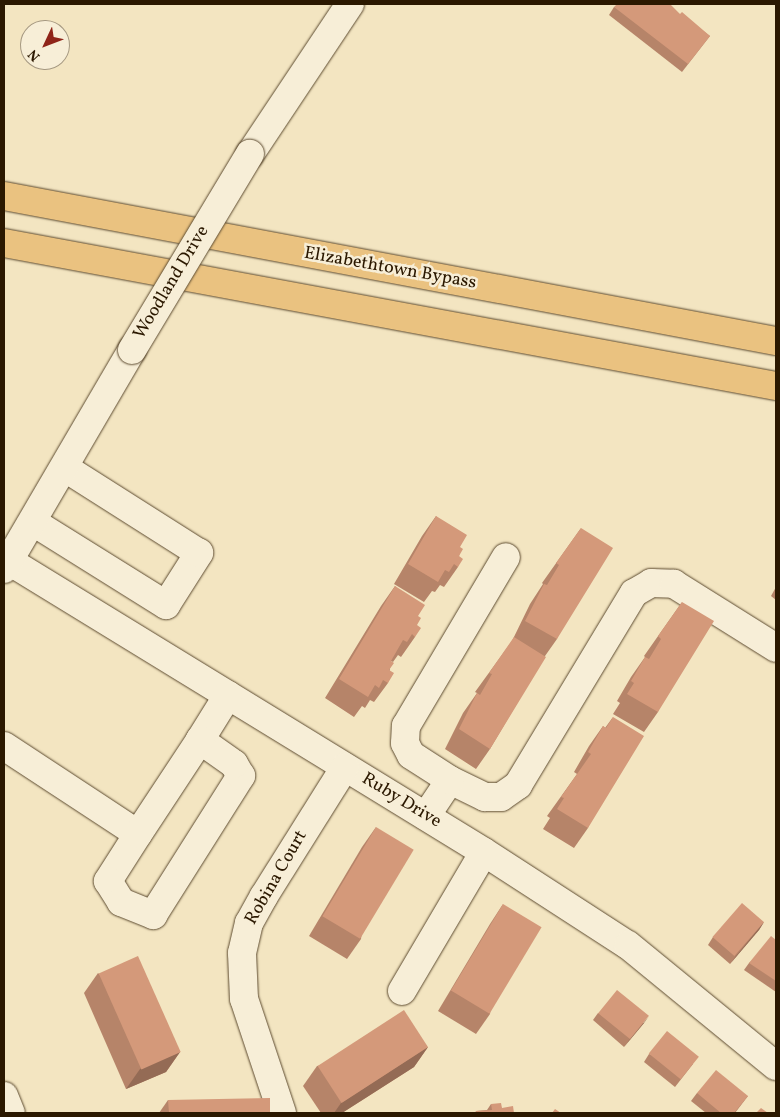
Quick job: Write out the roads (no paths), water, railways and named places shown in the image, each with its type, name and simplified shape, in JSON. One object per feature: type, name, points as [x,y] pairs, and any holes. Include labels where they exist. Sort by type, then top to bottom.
[{"type":"highway","name":"Elizabethtown Bypass","points":[[4,196],[776,341]]},
{"type":"highway","points":[[4,243],[776,386]]},
{"type":"street","name":"Woodland Drive","points":[[6,565],[34,522],[132,350],[250,154],[350,4]]},
{"type":"street","points":[[34,522],[166,605],[199,553],[65,468]]},
{"type":"street","points":[[506,557],[406,726],[405,743],[411,755],[450,780],[485,796],[501,797],[518,784],[634,593],[652,583],[674,584],[776,648]]},
{"type":"street","name":"Ruby Drive","points":[[6,565],[228,695],[484,852],[628,945],[776,1066]]},
{"type":"street","points":[[200,740],[234,764],[241,776],[152,915],[121,902],[108,881],[228,695]]},
{"type":"street","points":[[4,746],[138,834]]},
{"type":"street","name":"Robina Court","points":[[282,1113],[244,999],[242,953],[249,923],[345,767]]},
{"type":"street","points":[[426,816],[450,780]]},
{"type":"street","points":[[402,991],[484,852]]},
{"type":"street","points":[[4,1096],[11,1113]]}]
